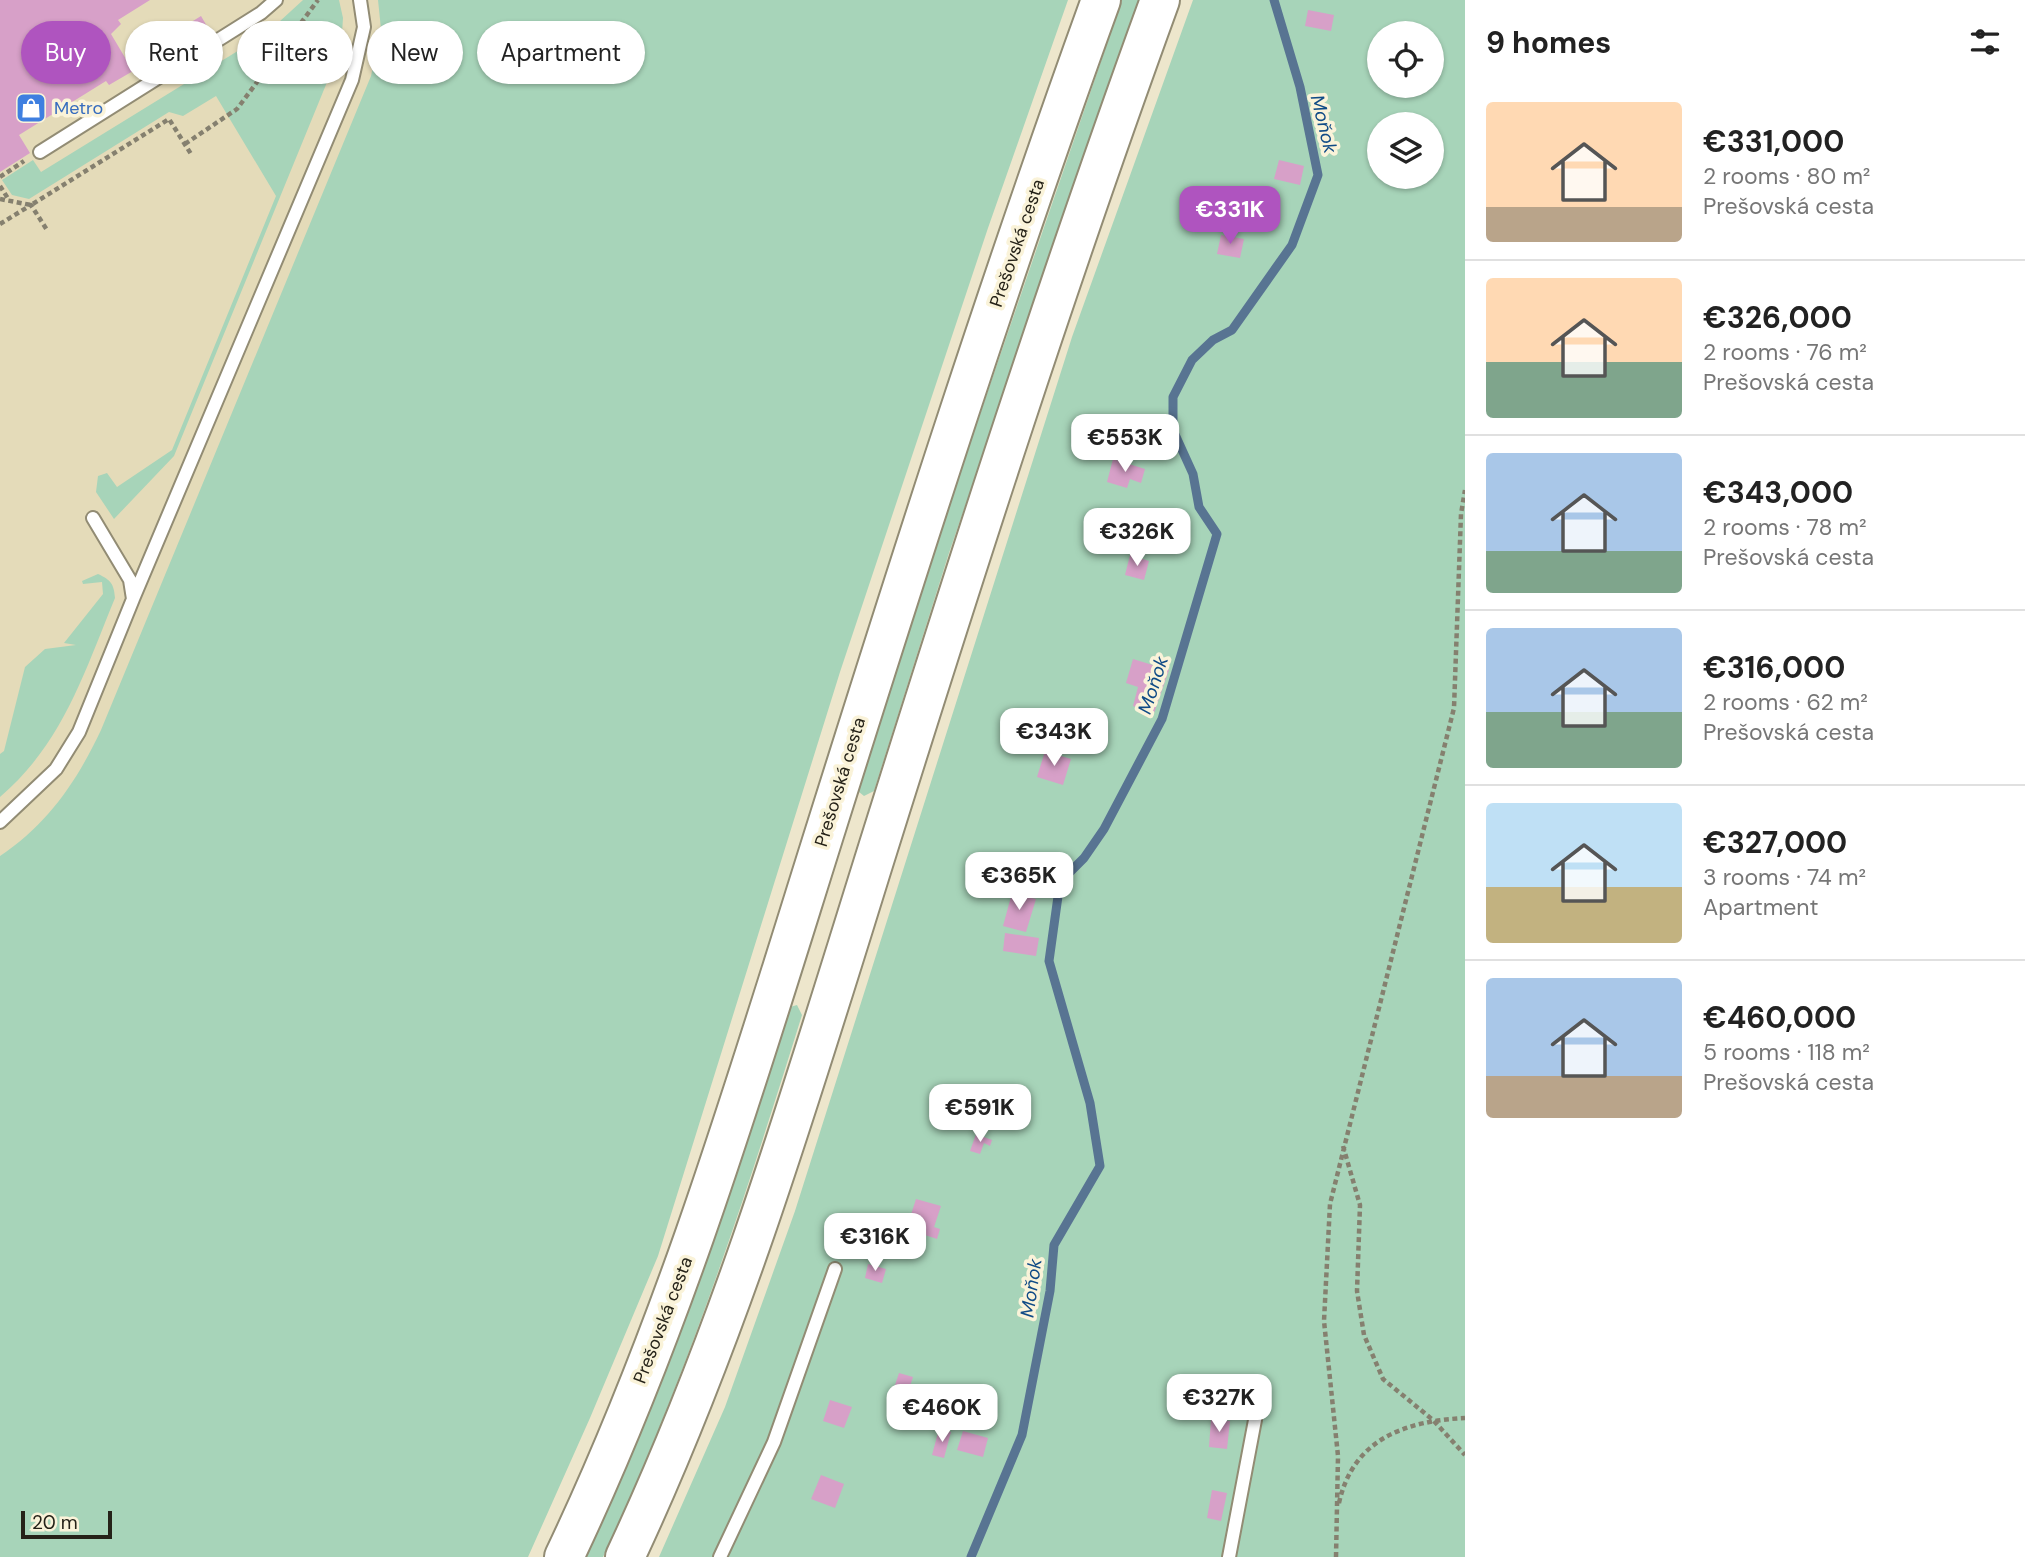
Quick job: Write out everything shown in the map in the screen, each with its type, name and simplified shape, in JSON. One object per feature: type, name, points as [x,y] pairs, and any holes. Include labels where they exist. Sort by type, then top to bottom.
[{"type":"highway","name":"Prešovská cesta","points":[[564,1557],[661,1331],[720,1165],[938,472],[1101,0]]},
{"type":"highway","points":[[625,1557],[715,1343],[776,1174],[993,481],[1160,0]]},
{"type":"lane","points":[[40,152],[261,13],[276,0]]},
{"type":"lane","points":[[0,822],[42,785],[79,732],[352,80],[364,27],[360,0]]},
{"type":"lane","points":[[93,518],[130,580],[133,599]]},
{"type":"lane","points":[[720,1557],[774,1442],[835,1269]]},
{"type":"lane","points":[[1229,1557],[1255,1420]]},
{"type":"path","points":[[185,144],[237,109],[318,0]]},
{"type":"path","points":[[0,224],[169,119],[191,154]]},
{"type":"path","points":[[0,186],[9,201]]},
{"type":"path","points":[[0,199],[31,205],[47,230]]},
{"type":"path","points":[[1336,1557],[1338,1456],[1334,1393],[1324,1321],[1330,1204],[1343,1145],[1376,1030],[1418,843],[1454,708],[1461,514],[1465,490]]},
{"type":"path","points":[[1343,1145],[1360,1205],[1357,1291],[1364,1335],[1383,1380],[1433,1420],[1465,1455]]},
{"type":"path","points":[[1337,1513],[1344,1479],[1374,1441],[1433,1420],[1465,1419]]},
{"type":"shaded area","points":[[0,0],[380,0],[388,21],[367,21],[367,84],[376,84],[92,764],[36,833],[0,856]]},
{"type":"green space","points":[[303,0],[339,0],[343,18],[343,21],[280,21]]},
{"type":"green space","points":[[378,0],[1068,0],[988,228],[840,672],[658,1256],[528,1557],[0,1557],[0,856],[33,830],[60,800],[82,767],[101,730],[368,84],[463,84],[463,21],[380,21]]},
{"type":"green space","points":[[1122,0],[1139,0],[949,553],[874,791],[864,796],[859,792],[859,786],[934,548]]},
{"type":"green space","points":[[1193,0],[1465,0],[1465,1557],[659,1557],[725,1407],[795,1211],[1072,337]]},
{"type":"green space","points":[[237,51],[237,84],[326,84],[174,456],[114,519],[96,492],[98,476],[107,473],[117,487],[172,450],[276,196],[216,96],[183,116],[169,112],[29,199],[12,195],[2,180],[33,160],[41,172],[184,84],[223,84],[223,60]]},
{"type":"green space","points":[[98,574],[111,583],[115,598],[82,680],[40,754],[0,797],[0,754],[4,751],[25,667],[45,649],[76,645],[64,643],[103,594],[102,582],[83,584],[82,581]]},
{"type":"green space","points":[[797,1005],[802,1015],[736,1221],[687,1357],[633,1491],[603,1557],[585,1557],[670,1361],[790,1007]]},
{"type":"building","points":[[0,0],[150,0],[118,20],[121,24],[111,34],[111,21],[21,21],[21,84],[101,84],[19,135],[30,153],[0,172]]},
{"type":"building","points":[[1308,10],[1334,15],[1331,31],[1305,26]]},
{"type":"building","points":[[111,34],[125,58],[125,76],[111,84]]},
{"type":"building","points":[[1279,160],[1304,166],[1300,185],[1274,179]]},
{"type":"building","points":[[1221,235],[1244,239],[1240,258],[1217,254]]},
{"type":"building","points":[[1113,459],[1145,469],[1141,483],[1130,479],[1127,488],[1107,482]]},
{"type":"building","points":[[1130,555],[1149,561],[1144,580],[1125,575]]},
{"type":"building","points":[[1133,659],[1169,670],[1154,713],[1133,706],[1138,687],[1126,683]]},
{"type":"building","points":[[1045,751],[1071,759],[1063,785],[1037,777]]},
{"type":"building","points":[[1012,893],[1036,899],[1026,932],[1003,926]]},
{"type":"building","points":[[1005,933],[1039,938],[1036,956],[1003,951]]},
{"type":"building","points":[[976,1134],[992,1140],[990,1146],[984,1143],[980,1154],[970,1151]]},
{"type":"building","points":[[916,1199],[941,1206],[934,1227],[940,1229],[937,1239],[922,1234],[923,1228],[908,1224]]},
{"type":"building","points":[[868,1264],[886,1269],[882,1283],[865,1278]]},
{"type":"building","points":[[899,1373],[913,1377],[908,1392],[894,1388]]},
{"type":"building","points":[[830,1400],[852,1407],[844,1428],[823,1421]]},
{"type":"building","points":[[1211,1419],[1230,1421],[1227,1449],[1209,1447]]},
{"type":"building","points":[[939,1429],[951,1432],[944,1458],[932,1455]]},
{"type":"building","points":[[963,1431],[988,1438],[983,1457],[957,1450]]},
{"type":"building","points":[[821,1475],[844,1484],[835,1508],[811,1499]]},
{"type":"building","points":[[1212,1490],[1227,1493],[1221,1521],[1207,1518]]},
{"type":"waterway","name":"Moňok","points":[[971,1557],[1022,1435],[1050,1291],[1054,1245],[1100,1166],[1090,1103],[1049,961],[1060,882],[1084,858],[1104,829],[1162,719],[1217,534],[1199,507],[1193,474],[1173,430],[1173,397],[1192,360],[1213,340],[1232,330],[1292,245],[1318,175],[1300,87],[1274,0]]},
{"type":"place","name":"Metro","points":[[31,108]]}]
